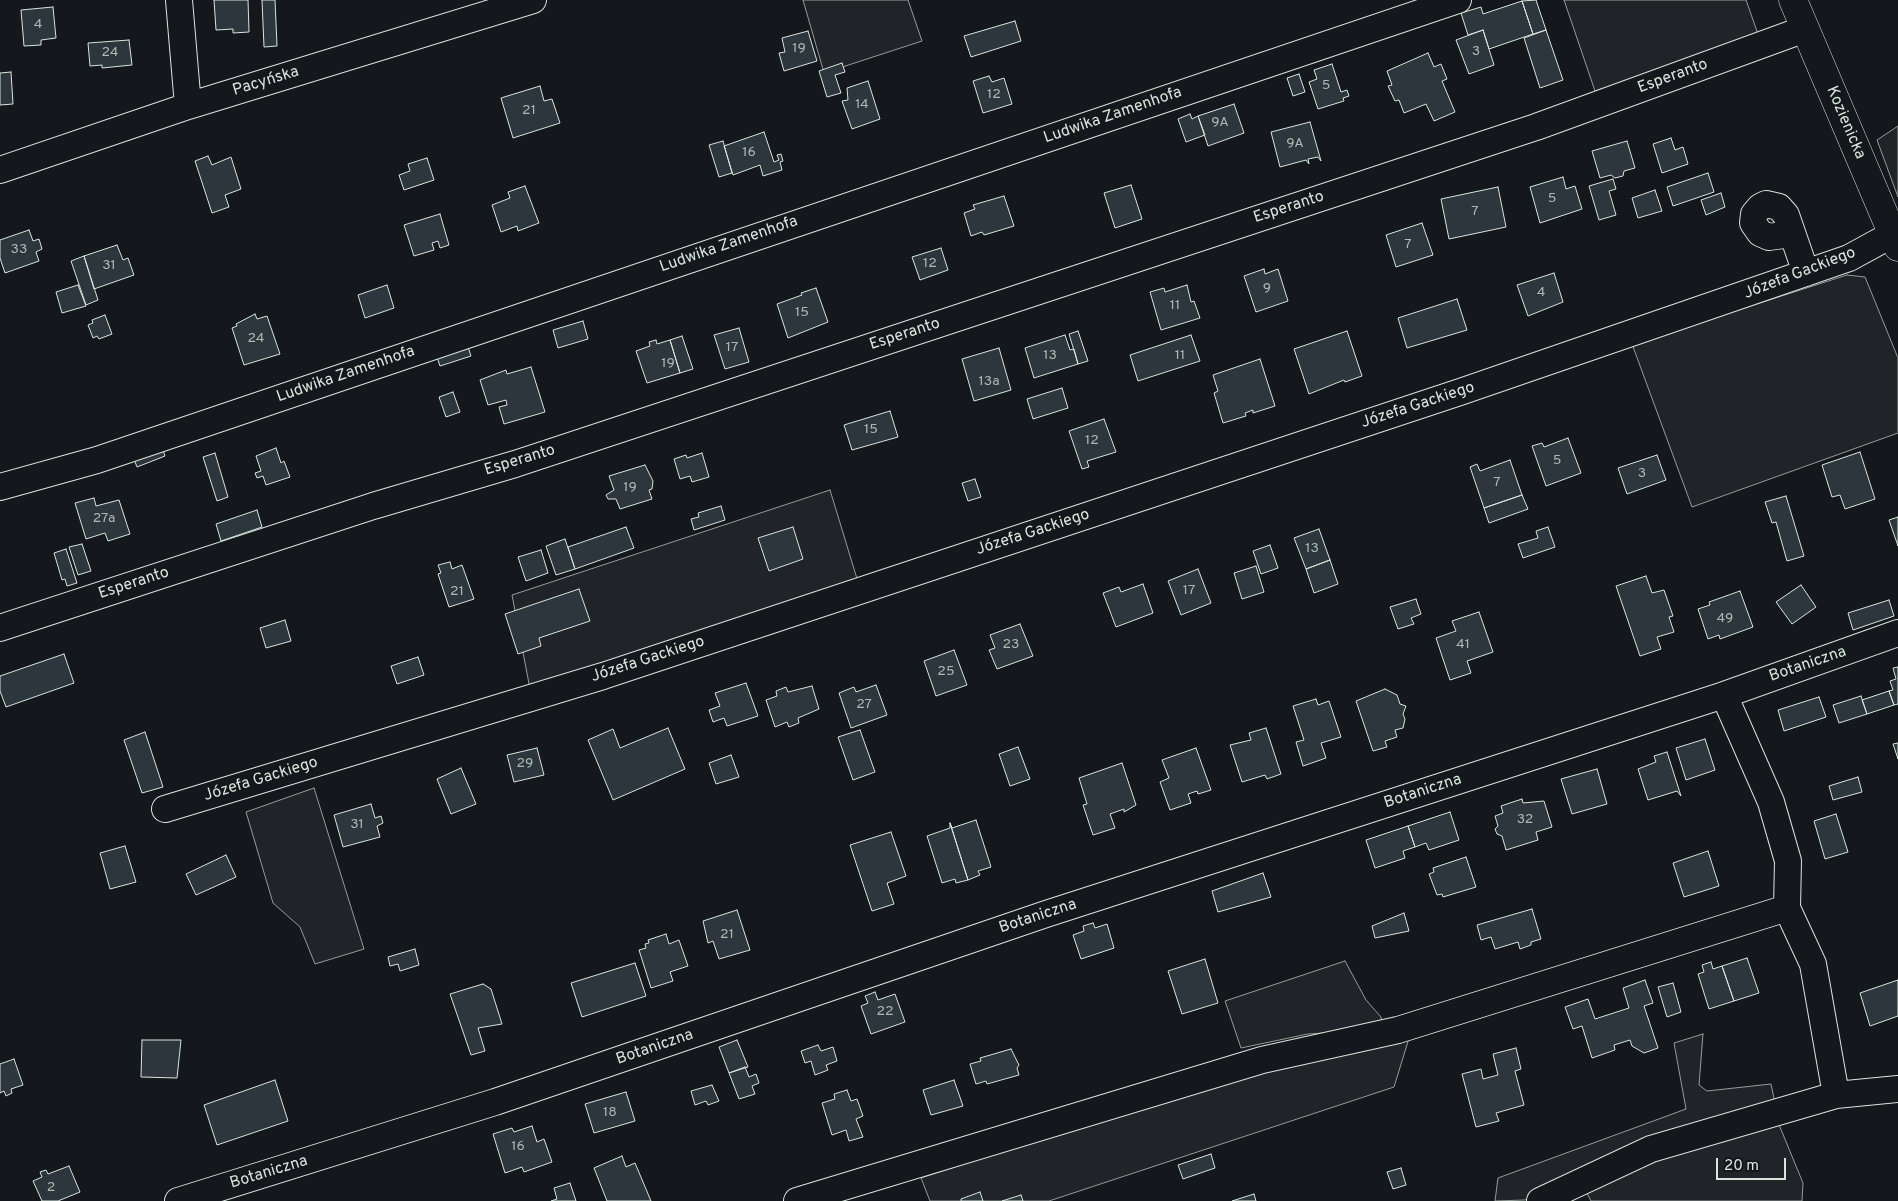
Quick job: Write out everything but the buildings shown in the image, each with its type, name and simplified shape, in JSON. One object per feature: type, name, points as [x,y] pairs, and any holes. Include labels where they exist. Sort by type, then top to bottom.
[{"type":"main road","name":"Kozienicka","points":[[1793,0],[1895,240]]},
{"type":"street","points":[[179,0],[188,106]]},
{"type":"street","name":"Pacyńska","points":[[0,170],[188,106],[533,0]]},
{"type":"street","name":"Ludwika Zamenhofa","points":[[0,487],[107,456],[1458,0]]},
{"type":"street","name":"Esperanto","points":[[0,628],[373,506],[515,464],[1536,127],[1805,29]]},
{"type":"street","points":[[1792,234],[1806,273]]},
{"type":"street","name":"Józefa Gackiego","points":[[165,809],[612,672],[1469,389],[1849,258],[1895,240]]},
{"type":"street","name":"Botaniczna","points":[[178,1201],[495,1102],[1046,914],[1724,695],[1898,634]]},
{"type":"street","points":[[1724,695],[1771,802],[1788,861],[1787,908],[1813,964],[1836,1095]]},
{"type":"street","points":[[798,1201],[1262,1060],[1398,1030],[1787,908]]},
{"type":"street","points":[[1540,1201],[1651,1149],[1836,1095],[1898,1089]]},
{"type":"shaded area","points":[[803,0],[908,0],[922,41],[824,73]]},
{"type":"shaded area","points":[[1564,0],[1746,0],[1759,37],[1595,91]]},
{"type":"shaded area","points":[[1898,126],[1898,197],[1877,140]]},
{"type":"shaded area","points":[[1847,275],[1865,277],[1898,358],[1898,433],[1692,507],[1632,344]]},
{"type":"shaded area","points":[[830,490],[858,582],[530,689],[512,595]]},
{"type":"shaded area","points":[[314,788],[364,949],[315,964],[300,927],[273,903],[246,812]]},
{"type":"shaded area","points":[[1345,961],[1366,1000],[1381,1017],[1382,1026],[1356,1031],[1308,1034],[1241,1048],[1225,1001]]},
{"type":"shaded area","points":[[1703,1034],[1699,1085],[1707,1091],[1771,1084],[1780,1127],[1803,1183],[1802,1201],[1591,1201],[1578,1176],[1525,1200],[1495,1201],[1498,1178],[1686,1109],[1674,1043]]},
{"type":"shaded area","points":[[1410,1035],[1394,1087],[1049,1201],[930,1201],[921,1178],[1221,1080]]}]
